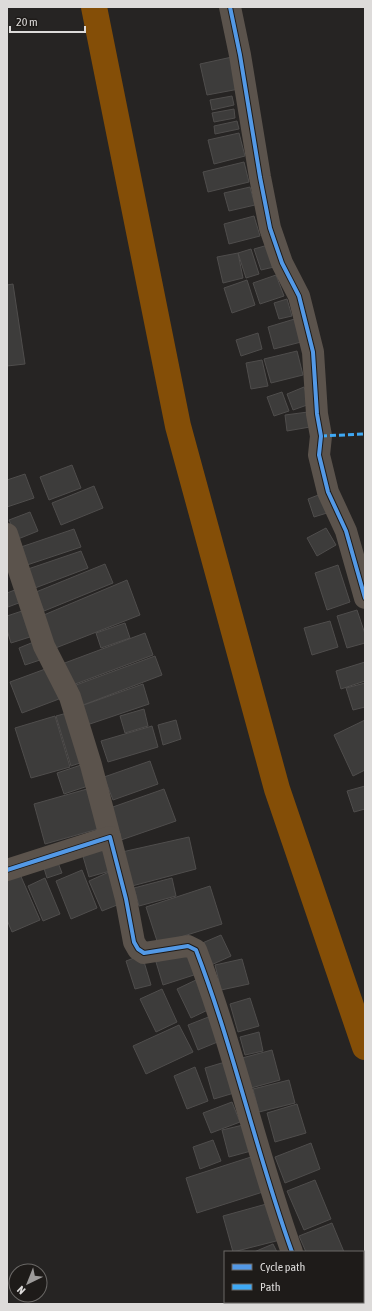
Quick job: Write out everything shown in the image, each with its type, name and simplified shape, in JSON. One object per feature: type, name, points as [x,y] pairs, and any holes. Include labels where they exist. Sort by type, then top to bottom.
[{"type":"street","points":[[230,7],[240,55],[270,228],[282,263],[299,296],[313,352],[317,414],[322,436],[319,455],[328,492],[346,531],[365,598]]},
{"type":"street","points":[[7,534],[44,646],[70,697],[91,765],[110,837],[126,899],[134,942],[138,949],[144,953],[188,946],[196,950],[214,1000],[292,1251]]},
{"type":"street","points":[[7,870],[110,837]]},
{"type":"building","points":[[232,57],[239,89],[207,95],[200,64]]},
{"type":"building","points":[[232,96],[234,105],[212,110],[210,100]]},
{"type":"building","points":[[234,109],[235,118],[214,122],[212,113]]},
{"type":"building","points":[[237,121],[239,129],[215,134],[214,126]]},
{"type":"building","points":[[239,133],[245,156],[214,164],[208,140]]},
{"type":"building","points":[[244,162],[249,182],[208,192],[203,172]]},
{"type":"building","points":[[250,187],[255,205],[229,211],[224,193]]},
{"type":"building","points":[[254,216],[260,236],[229,244],[224,224]]},
{"type":"building","points":[[268,245],[274,267],[261,270],[254,249]]},
{"type":"building","points":[[251,249],[259,274],[246,278],[238,253]]},
{"type":"building","points":[[238,253],[243,278],[223,283],[217,257]]},
{"type":"building","points":[[276,275],[284,296],[260,304],[253,283]]},
{"type":"building","points":[[247,280],[255,305],[232,313],[224,288]]},
{"type":"building","points":[[13,284],[25,364],[7,366],[7,285]]},
{"type":"building","points":[[287,299],[292,316],[279,319],[274,303]]},
{"type":"building","points":[[298,318],[305,341],[274,349],[268,327]]},
{"type":"building","points":[[258,333],[262,349],[241,356],[236,340]]},
{"type":"building","points":[[297,351],[303,375],[271,383],[264,359]]},
{"type":"building","points":[[262,360],[268,386],[251,389],[246,363]]},
{"type":"building","points":[[304,387],[310,404],[293,410],[287,394]]},
{"type":"building","points":[[282,392],[289,411],[274,416],[267,397]]},
{"type":"building","points":[[308,412],[310,427],[287,431],[285,415]]},
{"type":"building","points":[[72,465],[81,488],[49,500],[40,477]]},
{"type":"building","points":[[25,474],[34,498],[7,507],[7,480]]},
{"type":"building","points":[[94,486],[103,508],[61,525],[52,503]]},
{"type":"building","points":[[321,494],[327,513],[314,517],[308,499]]},
{"type":"building","points":[[30,512],[38,531],[18,539],[9,520]]},
{"type":"building","points":[[326,528],[336,545],[317,556],[307,538]]},
{"type":"building","points":[[74,529],[81,547],[27,565],[21,547]]},
{"type":"building","points":[[81,551],[88,568],[35,588],[28,569]]},
{"type":"building","points":[[105,564],[113,583],[44,611],[36,592]]},
{"type":"building","points":[[338,565],[350,602],[327,610],[315,573]]},
{"type":"building","points":[[127,580],[140,615],[53,649],[39,617]]},
{"type":"building","points":[[20,588],[24,601],[8,607],[7,593]]},
{"type":"building","points":[[25,610],[33,636],[11,643],[7,630],[7,616]]},
{"type":"building","points":[[357,610],[365,634],[365,643],[347,648],[337,616]]},
{"type":"building","points":[[330,621],[338,647],[312,655],[304,628]]},
{"type":"building","points":[[125,623],[130,638],[101,648],[96,633]]},
{"type":"building","points":[[145,633],[153,655],[70,686],[62,664]]},
{"type":"building","points":[[36,641],[43,659],[25,665],[19,648]]},
{"type":"building","points":[[155,656],[162,675],[83,705],[76,685]]},
{"type":"building","points":[[365,662],[365,681],[341,689],[336,671]]},
{"type":"building","points":[[48,668],[59,699],[22,713],[10,682]]},
{"type":"building","points":[[365,683],[365,707],[353,710],[346,688]]},
{"type":"building","points":[[143,684],[149,704],[84,726],[78,707]]},
{"type":"building","points":[[144,709],[148,726],[125,733],[120,716]]},
{"type":"building","points":[[71,712],[86,761],[71,766],[56,716]]},
{"type":"building","points":[[55,716],[70,767],[31,778],[15,728]]},
{"type":"building","points":[[176,720],[181,739],[163,745],[158,725]]},
{"type":"building","points":[[365,720],[365,770],[353,776],[334,735]]},
{"type":"building","points":[[152,726],[158,747],[108,762],[101,741]]},
{"type":"building","points":[[150,761],[158,784],[113,800],[104,777]]},
{"type":"building","points":[[81,765],[88,786],[64,794],[57,773]]},
{"type":"building","points":[[365,786],[365,809],[354,812],[347,791]]},
{"type":"building","points":[[87,789],[98,829],[45,844],[34,804]]},
{"type":"building","points":[[164,789],[176,821],[121,840],[110,808]]},
{"type":"building","points":[[189,837],[196,869],[132,886],[122,852]]},
{"type":"building","points":[[102,847],[110,871],[89,877],[82,853]]},
{"type":"building","points":[[57,860],[62,873],[47,878],[43,865]]},
{"type":"building","points":[[82,870],[97,908],[71,919],[56,881]]},
{"type":"building","points":[[19,872],[40,920],[12,932],[7,920],[7,877]]},
{"type":"building","points":[[109,872],[122,903],[102,911],[89,881]]},
{"type":"building","points":[[45,878],[60,914],[43,921],[28,886]]},
{"type":"building","points":[[172,878],[176,896],[139,906],[134,888]]},
{"type":"building","points":[[210,886],[222,924],[158,944],[146,907]]},
{"type":"building","points":[[221,935],[231,956],[209,966],[200,944]]},
{"type":"building","points":[[189,951],[197,974],[163,985],[156,962]]},
{"type":"building","points":[[142,955],[151,985],[135,989],[126,961]]},
{"type":"building","points":[[242,959],[249,984],[221,990],[215,965]]},
{"type":"building","points":[[198,979],[212,1008],[191,1018],[177,989]]},
{"type":"building","points":[[162,989],[177,1022],[156,1032],[140,999]]},
{"type":"building","points":[[250,998],[259,1026],[238,1032],[230,1004]]},
{"type":"building","points":[[211,1016],[220,1041],[198,1050],[188,1025]]},
{"type":"building","points":[[179,1025],[193,1052],[146,1074],[133,1046]]},
{"type":"building","points":[[259,1032],[263,1051],[245,1055],[240,1037]]},
{"type":"building","points":[[272,1050],[280,1080],[251,1088],[242,1058]]},
{"type":"building","points":[[225,1062],[234,1093],[214,1099],[205,1068]]},
{"type":"building","points":[[195,1067],[208,1101],[187,1109],[174,1076]]},
{"type":"building","points":[[289,1080],[295,1103],[259,1112],[253,1089]]},
{"type":"building","points":[[232,1102],[240,1122],[211,1133],[203,1113]]},
{"type":"building","points":[[297,1104],[306,1133],[275,1142],[267,1113]]},
{"type":"building","points":[[243,1125],[251,1151],[229,1157],[222,1130]]},
{"type":"building","points":[[213,1140],[221,1161],[200,1169],[193,1147]]},
{"type":"building","points":[[311,1143],[320,1169],[285,1183],[275,1157]]},
{"type":"building","points":[[254,1156],[266,1191],[197,1213],[186,1178]]},
{"type":"building","points":[[315,1180],[331,1219],[304,1230],[287,1191]]},
{"type":"building","points":[[270,1203],[280,1240],[233,1251],[223,1216]]},
{"type":"building","points":[[332,1223],[344,1251],[306,1251],[299,1236]]},
{"type":"building","points":[[273,1244],[276,1251],[256,1251]]},
{"type":"building","points":[[246,1303],[267,1303],[267,1304]]},
{"type":"building","points":[[325,1303],[350,1303],[347,1304]]},
{"type":"waterway","points":[[94,7],[178,426],[277,789],[365,1047]]},
{"type":"marked path","points":[[321,436],[365,434]]},
{"type":"cycle path","points":[[230,7],[240,55],[270,228],[282,263],[299,296],[313,352],[317,414],[321,436],[319,455],[328,492],[346,531],[365,598]]},
{"type":"cycle path","points":[[7,870],[110,837],[126,899],[134,942],[138,949],[144,953],[188,946],[196,950],[210,987],[267,1177],[292,1251]]}]
